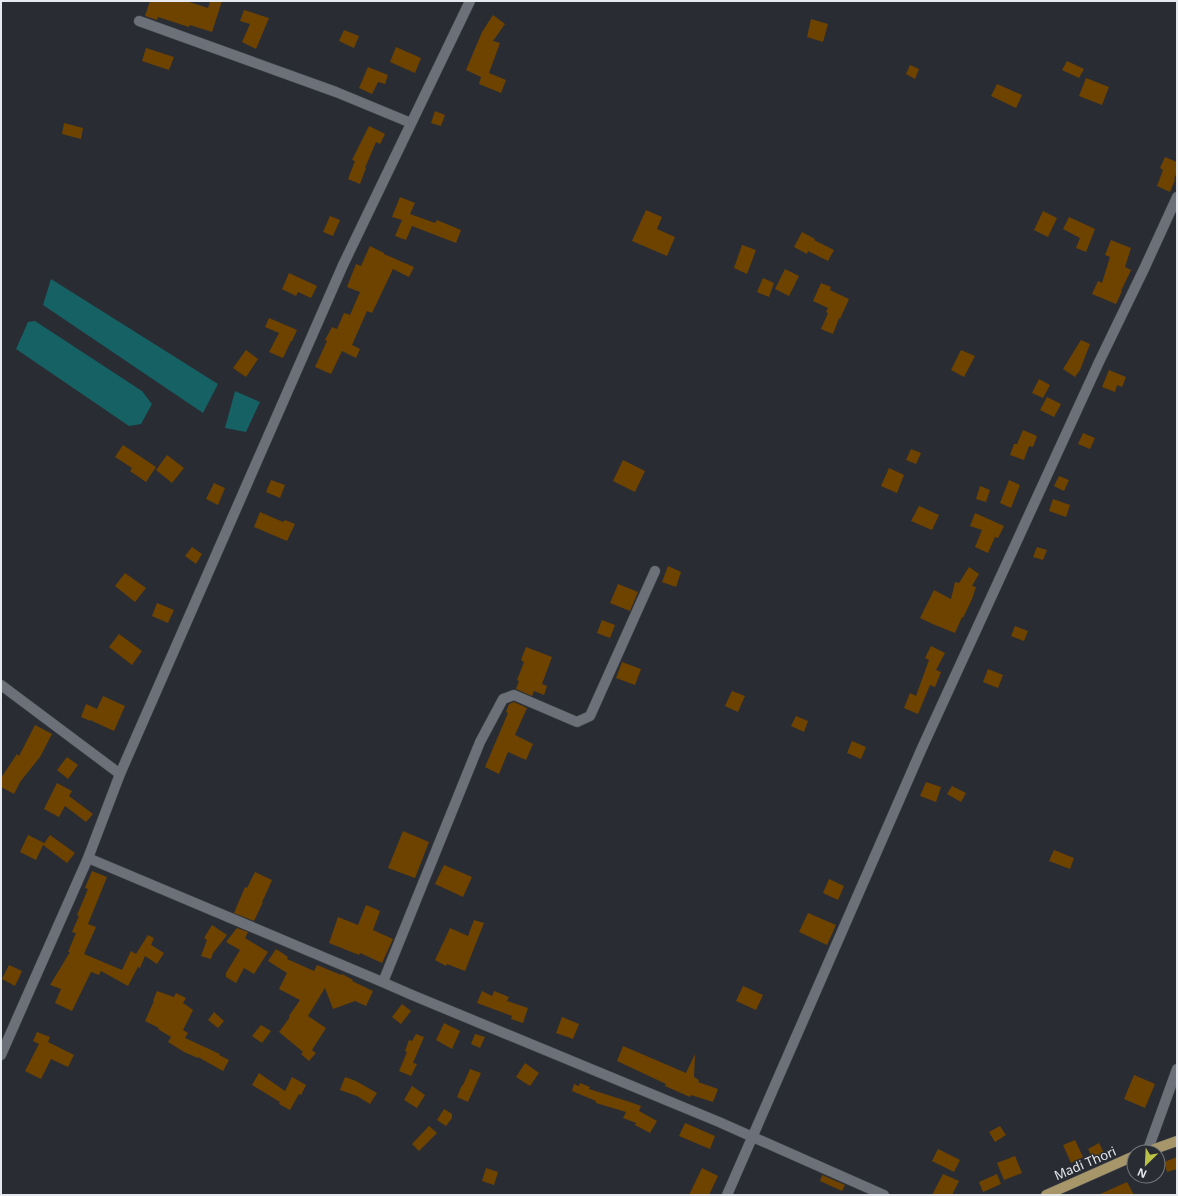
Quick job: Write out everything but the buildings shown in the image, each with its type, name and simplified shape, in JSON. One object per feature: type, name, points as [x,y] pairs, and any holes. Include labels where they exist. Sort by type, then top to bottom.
[{"type":"main road","points":[[1166,1145],[1177,1141]]},
{"type":"main road","name":"Madi Thori","points":[[1046,1195],[1126,1160]]},
{"type":"street","points":[[1,1055],[88,858],[120,774],[343,264],[470,1]]},
{"type":"street","points":[[139,21],[336,92],[411,123]]},
{"type":"street","points":[[727,1195],[922,748],[1099,362],[1177,197]]},
{"type":"street","points":[[383,982],[480,742],[503,699],[514,695],[577,722],[590,716],[655,571]]},
{"type":"street","points":[[1,685],[120,774]]},
{"type":"street","points":[[88,858],[412,995],[752,1136],[884,1195]]},
{"type":"street","points":[[1149,1144],[1177,1069]]},
{"type":"water","points":[[51,279],[218,384],[203,413],[43,305]]},
{"type":"water","points":[[35,321],[142,391],[152,404],[141,424],[129,426],[16,349],[28,322]]},
{"type":"water","points":[[235,391],[260,402],[246,432],[225,428]]}]
